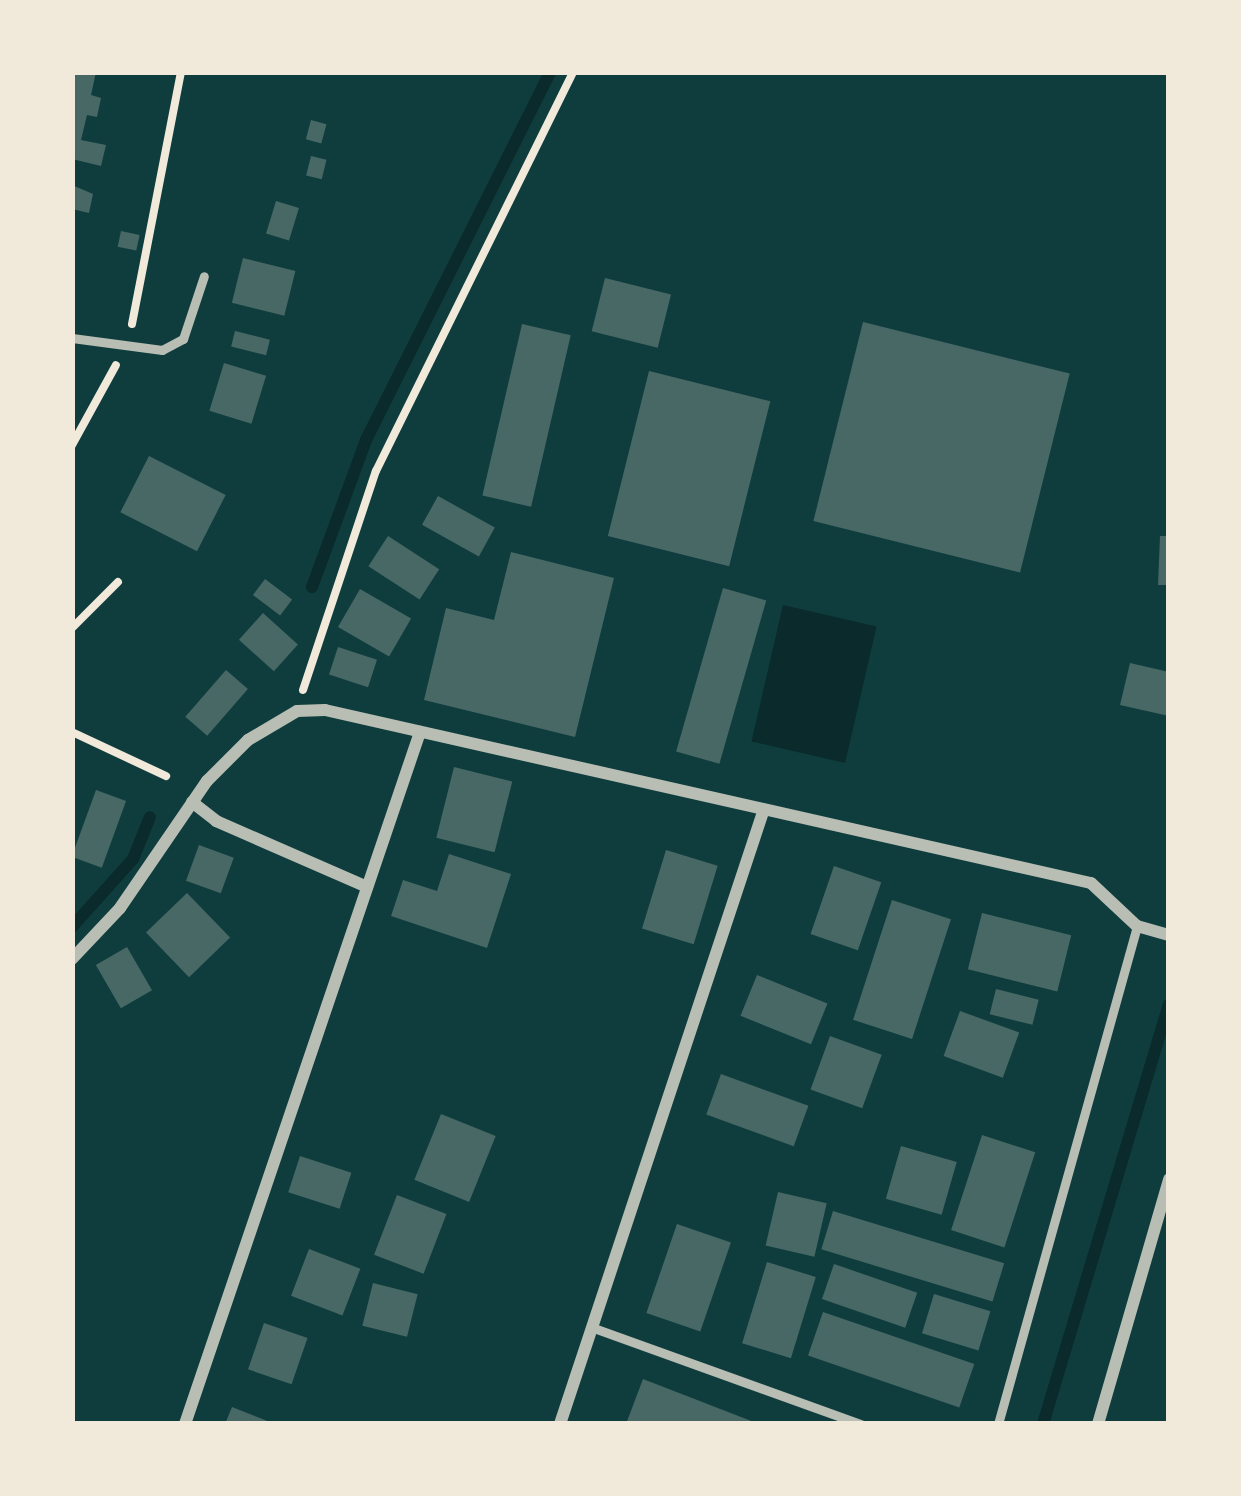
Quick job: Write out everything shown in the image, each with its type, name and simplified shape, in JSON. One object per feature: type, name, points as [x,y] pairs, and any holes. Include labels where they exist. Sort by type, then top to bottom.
[{"type":"street","points":[[72,959],[120,908],[192,802],[248,740],[297,711],[325,710],[1091,884],[1137,926],[1167,934]]},
{"type":"street","points":[[185,1424],[420,732]]},
{"type":"street","points":[[192,802],[216,821],[367,887]]},
{"type":"street","points":[[560,1424],[764,812]]},
{"type":"street","points":[[1098,1424],[1169,1179]]},
{"type":"lane","points":[[72,338],[162,350],[184,339],[204,276]]},
{"type":"lane","points":[[998,1424],[1137,926]]},
{"type":"lane","points":[[591,1327],[861,1424]]},
{"type":"path","points":[[137,303],[181,72]]},
{"type":"path","points":[[297,711],[376,471],[573,72]]},
{"type":"path","points":[[72,445],[127,346]]},
{"type":"path","points":[[72,628],[118,582]]},
{"type":"path","points":[[72,732],[166,776]]},
{"type":"water","points":[[783,605],[877,627],[845,763],[752,741]]},
{"type":"building","points":[[72,72],[96,72],[91,95],[101,98],[97,117],[87,115],[81,140],[106,145],[101,166],[72,159]]},
{"type":"building","points":[[311,120],[326,124],[321,143],[306,139]]},
{"type":"building","points":[[311,156],[327,160],[322,179],[306,175]]},
{"type":"building","points":[[72,185],[93,194],[89,213],[72,209]]},
{"type":"building","points":[[276,201],[299,208],[289,241],[266,234]]},
{"type":"building","points":[[121,231],[140,235],[136,251],[118,247]]},
{"type":"building","points":[[243,258],[295,271],[284,316],[232,303]]},
{"type":"building","points":[[605,278],[671,294],[658,348],[592,331]]},
{"type":"building","points":[[863,322],[1070,374],[1020,572],[813,521]]},
{"type":"building","points":[[522,324],[571,335],[531,507],[482,495]]},
{"type":"building","points":[[235,331],[270,340],[266,355],[231,347]]},
{"type":"building","points":[[224,363],[266,376],[251,424],[209,411]]},
{"type":"building","points":[[649,371],[770,401],[729,566],[608,536]]},
{"type":"building","points":[[149,456],[226,495],[197,551],[120,512]]},
{"type":"building","points":[[438,496],[495,528],[479,556],[422,525]]},
{"type":"building","points":[[388,536],[439,569],[420,599],[368,566]]},
{"type":"building","points":[[1160,536],[1169,536],[1169,585],[1158,585]]},
{"type":"building","points":[[511,552],[614,578],[575,737],[424,700],[446,608],[494,620]]},
{"type":"building","points":[[265,579],[292,599],[280,615],[253,595]]},
{"type":"building","points":[[723,588],[766,600],[719,764],[676,751]]},
{"type":"building","points":[[360,589],[411,618],[389,657],[338,627]]},
{"type":"building","points":[[263,613],[298,644],[274,671],[239,640]]},
{"type":"building","points":[[338,647],[377,660],[368,687],[329,675]]},
{"type":"building","points":[[1130,663],[1169,672],[1169,716],[1120,705]]},
{"type":"building","points":[[226,670],[248,689],[207,736],[185,717]]},
{"type":"building","points":[[454,767],[512,782],[495,852],[436,838]]},
{"type":"building","points":[[96,790],[126,801],[102,868],[72,857]]},
{"type":"building","points":[[199,845],[234,858],[221,893],[186,881]]},
{"type":"building","points":[[666,850],[718,866],[694,944],[642,928]]},
{"type":"building","points":[[449,854],[511,874],[487,948],[391,916],[403,880],[437,891]]},
{"type":"building","points":[[834,866],[881,882],[858,950],[811,934]]},
{"type":"building","points":[[187,893],[230,938],[189,977],[146,933]]},
{"type":"building","points":[[892,900],[951,919],[912,1039],[853,1020]]},
{"type":"building","points":[[982,913],[1071,935],[1057,992],[968,969]]},
{"type":"building","points":[[127,947],[152,990],[121,1008],[96,965]]},
{"type":"building","points":[[757,975],[827,1003],[811,1044],[741,1016]]},
{"type":"building","points":[[996,989],[1039,1000],[1032,1025],[990,1014]]},
{"type":"building","points":[[960,1011],[1019,1033],[1003,1078],[944,1056]]},
{"type":"building","points":[[830,1036],[882,1055],[862,1108],[811,1090]]},
{"type":"building","points":[[721,1074],[808,1106],[794,1146],[706,1114]]},
{"type":"building","points":[[441,1114],[496,1136],[469,1202],[414,1180]]},
{"type":"building","points":[[982,1135],[1035,1152],[1004,1247],[951,1230]]},
{"type":"building","points":[[901,1146],[957,1162],[942,1215],[886,1199]]},
{"type":"building","points":[[300,1156],[351,1173],[340,1209],[288,1192]]},
{"type":"building","points":[[778,1192],[827,1203],[814,1257],[766,1246]]},
{"type":"building","points":[[397,1195],[446,1214],[424,1274],[374,1255]]},
{"type":"building","points":[[833,1211],[1004,1263],[992,1302],[821,1249]]},
{"type":"building","points":[[677,1224],[731,1243],[700,1331],[646,1313]]},
{"type":"building","points":[[309,1249],[360,1269],[342,1315],[291,1296]]},
{"type":"building","points":[[767,1262],[816,1277],[791,1358],[742,1343]]},
{"type":"building","points":[[834,1264],[917,1293],[905,1328],[822,1299]]},
{"type":"building","points":[[373,1283],[418,1294],[407,1337],[362,1326]]},
{"type":"building","points":[[934,1294],[990,1311],[978,1350],[922,1333]]},
{"type":"building","points":[[823,1312],[974,1364],[959,1408],[808,1355]]},
{"type":"building","points":[[264,1323],[307,1338],[292,1384],[248,1369]]},
{"type":"building","points":[[643,1379],[759,1424],[626,1424]]},
{"type":"building","points":[[232,1407],[275,1424],[225,1424]]},
{"type":"waterway","points":[[312,587],[366,440],[550,72]]},
{"type":"waterway","points":[[72,927],[133,859],[150,817]]},
{"type":"waterway","points":[[1043,1424],[1169,1004]]}]
